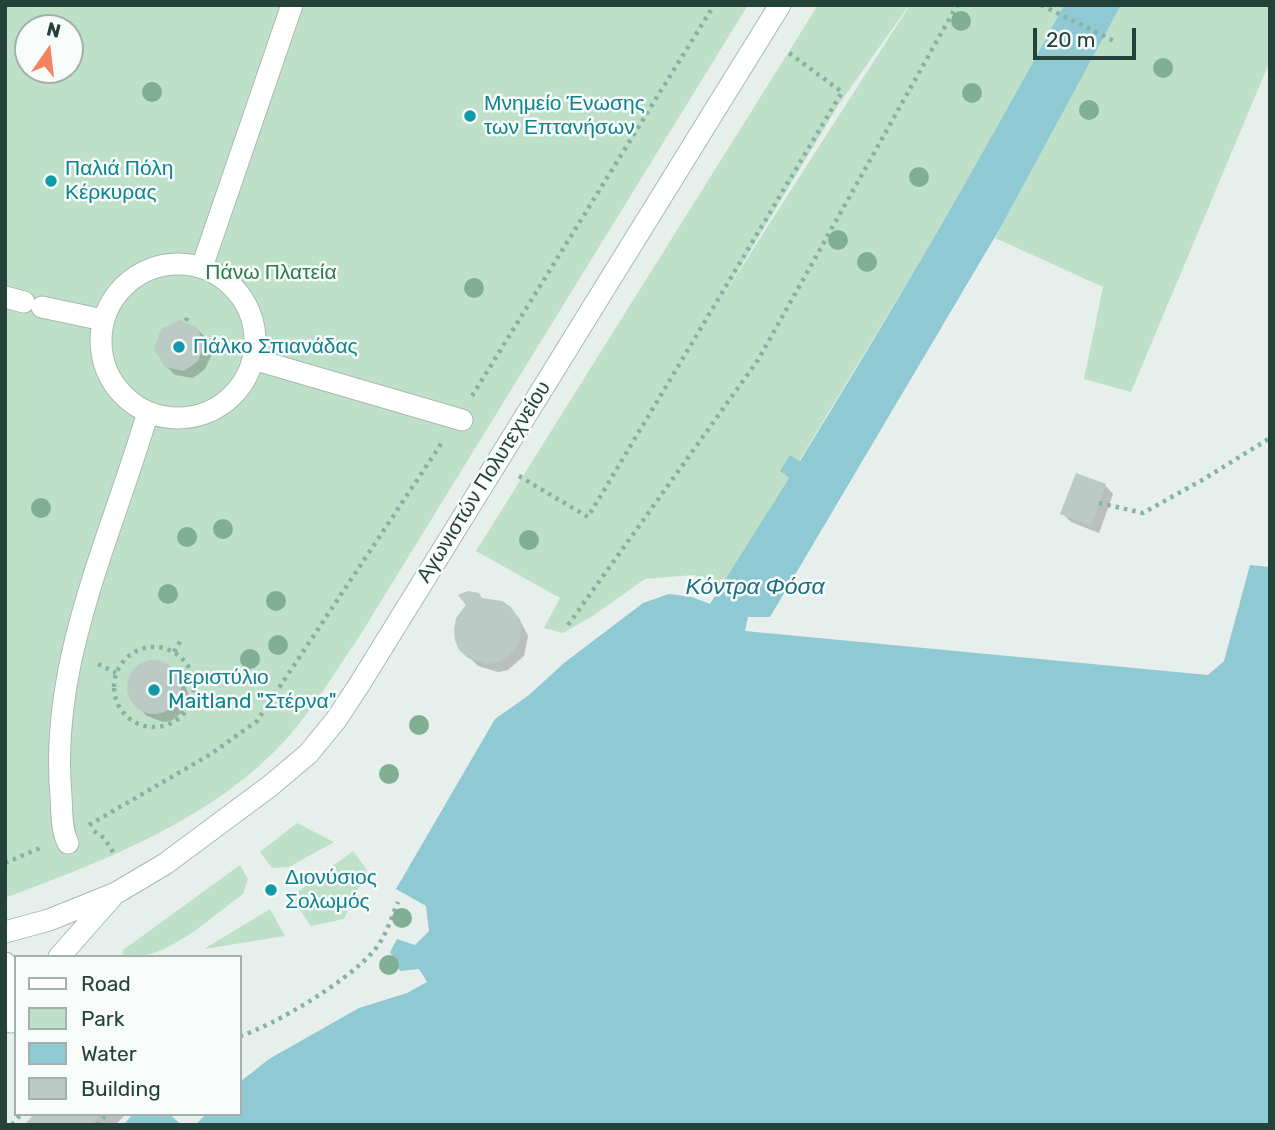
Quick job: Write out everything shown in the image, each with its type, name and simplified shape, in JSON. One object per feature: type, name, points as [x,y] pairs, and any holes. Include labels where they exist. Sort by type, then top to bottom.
[{"type":"street","points":[[202,267],[292,5]]},
{"type":"street","name":"Αγωνιστών Πολυτεχνείου","points":[[116,893],[165,864],[270,786],[308,754],[324,735],[359,685],[780,5]]},
{"type":"street","points":[[167,264],[202,267],[226,280],[244,300],[254,326],[256,342],[253,359],[241,385],[220,405],[203,414],[184,418],[166,417],[148,412],[131,402],[117,388],[107,372],[102,355],[100,338],[103,320],[114,297],[132,278],[167,264]]},
{"type":"street","points":[[24,302],[103,320]]},
{"type":"street","points":[[253,359],[460,419]]},
{"type":"street","points":[[67,841],[60,785],[59,743],[70,657],[148,412]]},
{"type":"street","points":[[5,932],[49,920],[116,893]]},
{"type":"street","points":[[61,955],[116,893]]},
{"type":"street","points":[[5,963],[11,969],[14,982],[11,1023]]},
{"type":"path","points":[[5,863],[67,841],[202,759],[257,721],[460,419],[714,5]]},
{"type":"path","points":[[568,625],[758,360],[957,5]]},
{"type":"path","points":[[1041,5],[1116,42]]},
{"type":"path","points":[[519,476],[589,517],[842,92],[785,50]]},
{"type":"path","points":[[186,321],[188,313]]},
{"type":"path","points":[[1099,503],[1143,513],[1224,468],[1270,438]]},
{"type":"path","points":[[174,652],[181,640]]},
{"type":"path","points":[[146,647],[160,647],[174,652],[192,673],[192,701],[185,713],[174,722],[161,727],[147,727],[134,722],[123,713],[116,701],[113,687],[122,661],[133,652],[146,647]]},
{"type":"path","points":[[93,830],[104,838],[116,855]]},
{"type":"path","points":[[242,1035],[303,1006],[370,956],[385,936],[398,902]]},
{"type":"green space","name":"Πάνω Πλατεία","points":[[5,5],[748,5],[359,637],[299,724],[260,765],[194,814],[81,869],[5,898]]},
{"type":"green space","points":[[818,5],[1064,5],[1003,118],[913,273],[799,461],[790,455],[780,471],[789,478],[720,590],[694,575],[645,579],[563,633],[544,628],[560,598],[476,551]],"holes":[[[908,8],[721,299],[839,104]]]},
{"type":"green space","points":[[1121,5],[1270,5],[1270,61],[1131,392],[1084,379],[1103,287],[995,238]]},
{"type":"green space","points":[[297,823],[334,842],[289,867],[272,868],[260,852]]},
{"type":"green space","points":[[353,851],[367,870],[344,919],[311,926],[291,897]]},
{"type":"green space","points":[[240,865],[248,879],[243,894],[202,926],[171,946],[155,952],[123,955],[123,950]]},
{"type":"green space","points":[[270,909],[285,936],[204,949]]},
{"type":"water","name":"Κόντρα Φόσα","points":[[1064,5],[1121,5],[1002,225],[770,617],[748,617],[745,631],[1208,675],[1224,661],[1250,565],[1270,567],[1270,1125],[195,1125],[204,1116],[242,1116],[242,1080],[269,1059],[359,1008],[407,993],[427,982],[419,969],[400,971],[390,952],[397,939],[415,945],[429,931],[426,906],[396,889],[495,719],[643,603],[669,594],[692,597],[710,604],[789,478],[780,471],[790,455],[800,461],[902,292]]},
{"type":"water","points":[[131,1116],[171,1116],[182,1125],[123,1125]]},
{"type":"building","name":"Πάλκο Σπιανάδας","points":[[179,320],[197,327],[204,345],[198,361],[184,371],[165,367],[154,349],[161,329]]},
{"type":"building","points":[[1076,473],[1106,484],[1091,526],[1060,514]]},
{"type":"building","points":[[468,591],[479,593],[482,598],[502,601],[511,607],[517,616],[521,627],[520,638],[509,656],[499,662],[488,664],[468,658],[459,650],[454,629],[456,618],[466,605],[458,595]]},
{"type":"building","name":"Περιστύλιο Maitland \"Στέρνα\"","points":[[154,660],[173,668],[181,687],[173,706],[154,714],[135,706],[127,687],[135,668]]},
{"type":"building","points":[[32,1116],[99,1116],[90,1125],[24,1125]]},
{"type":"place","name":"Μνημείο Ένωσης των Επτανήσων","points":[[470,116]]},
{"type":"place","name":"Παλιά Πόλη Κέρκυρας","points":[[51,181]]},
{"type":"place","name":"Πάλκο Σπιανάδας","points":[[179,347]]},
{"type":"place","name":"Περιστύλιο Maitland \"Στέρνα\"","points":[[154,690]]},
{"type":"place","name":"Διονύσιος Σολωμός","points":[[271,890]]}]
